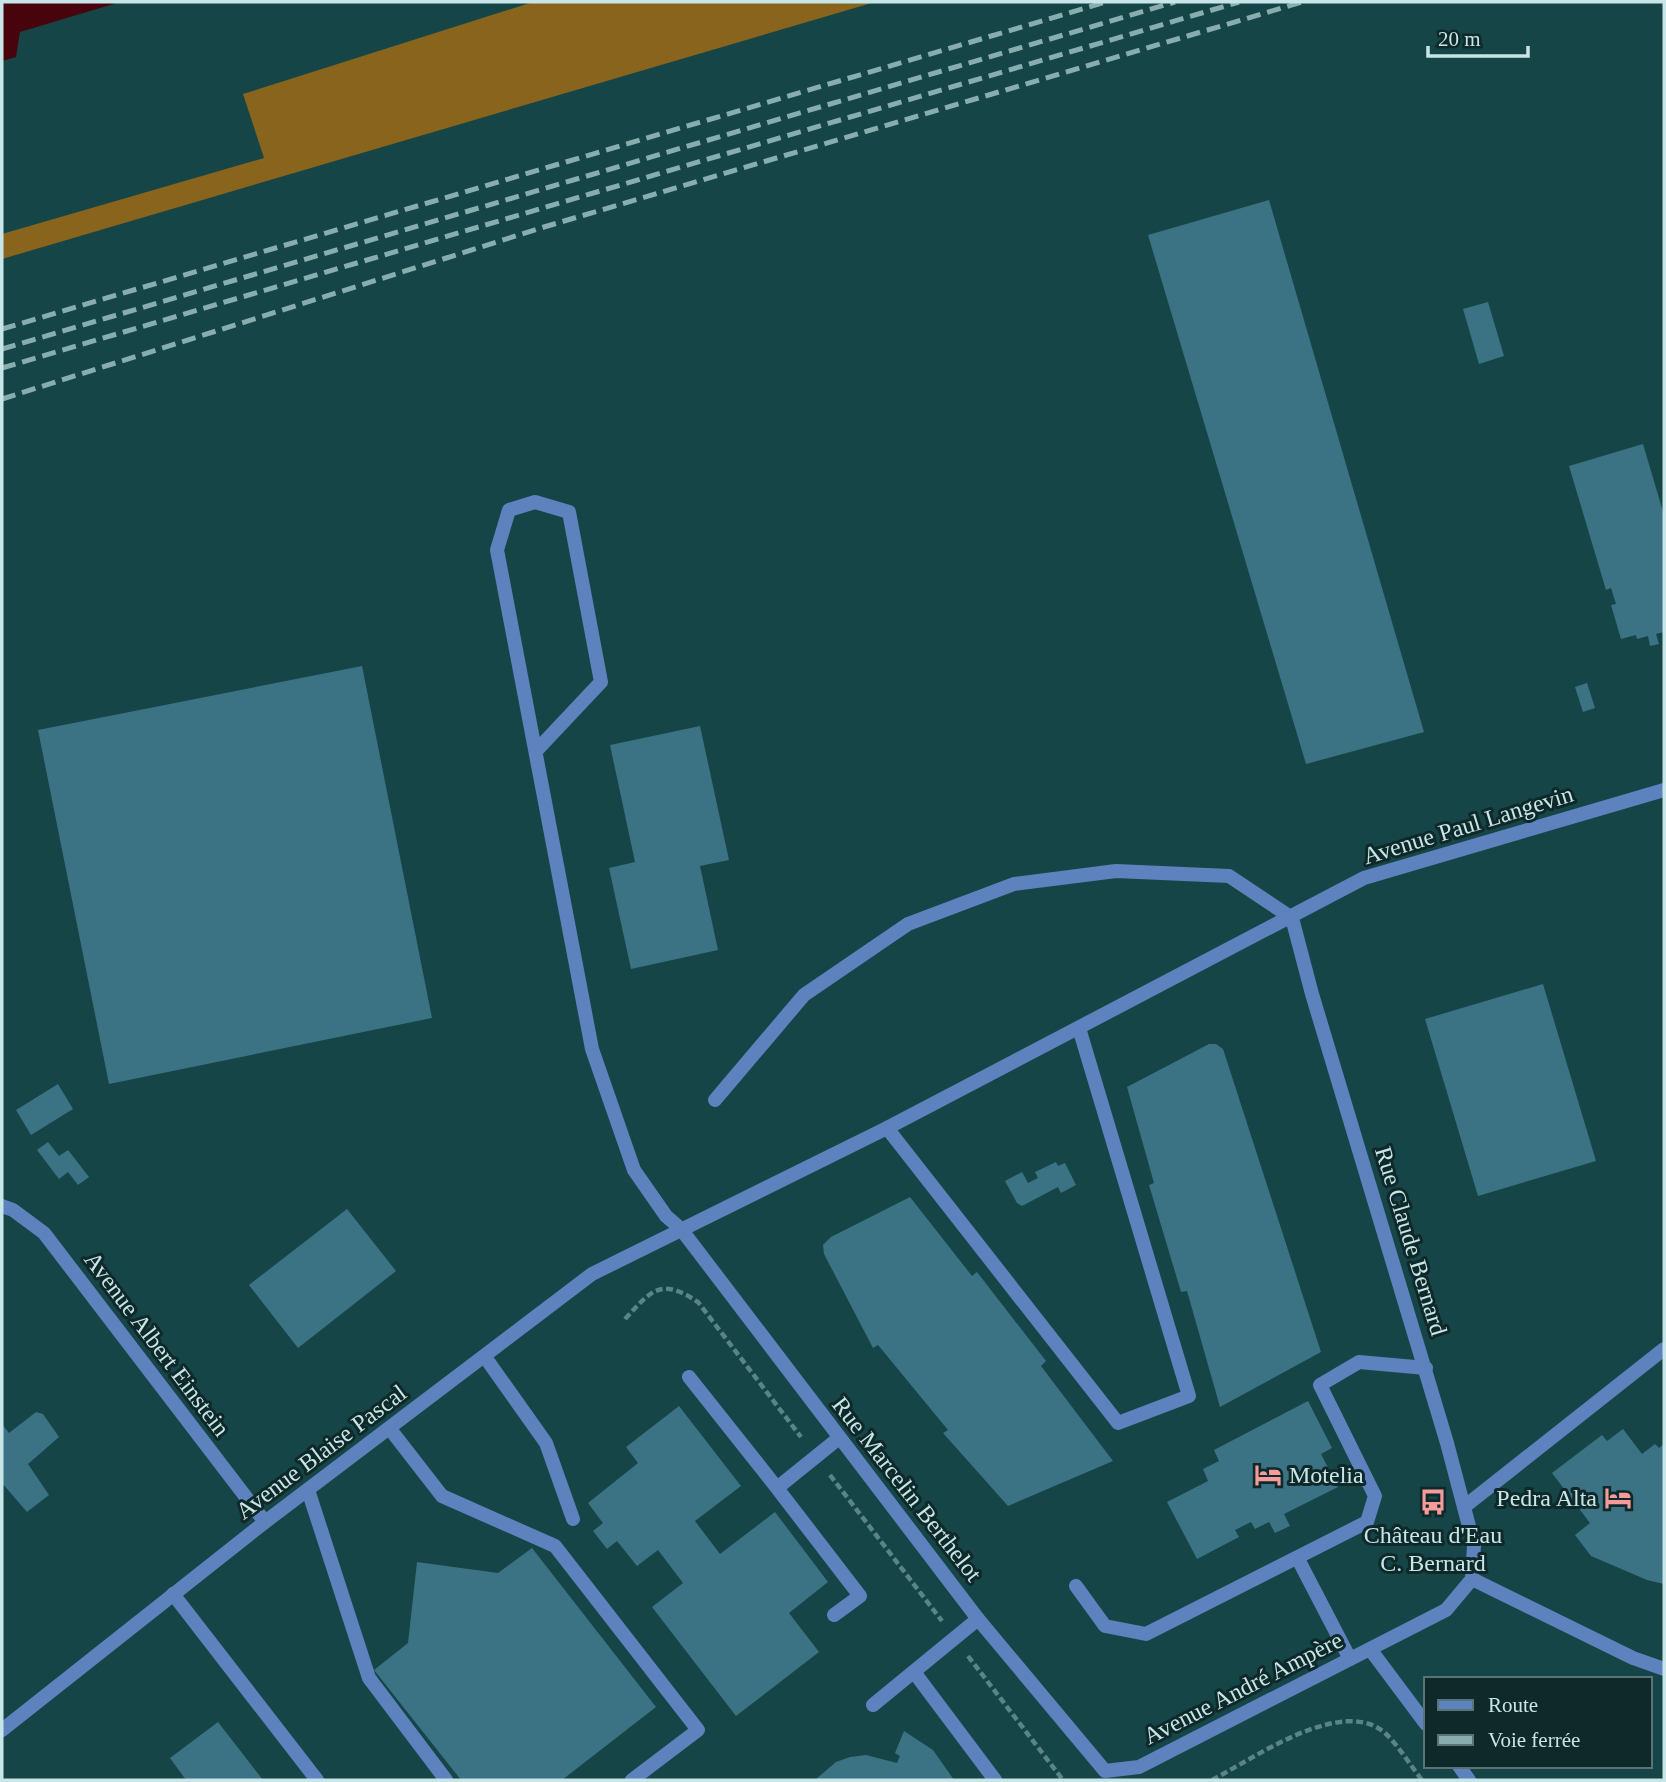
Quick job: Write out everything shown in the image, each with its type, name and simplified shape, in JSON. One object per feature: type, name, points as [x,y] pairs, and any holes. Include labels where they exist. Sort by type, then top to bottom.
[{"type":"street","name":"Rue Marcelin Berthelot","points":[[536,751],[601,682],[569,512],[536,502],[509,510],[497,550],[593,1049],[634,1170],[666,1216],[681,1229],[978,1619],[1104,1776]]},
{"type":"street","name":"Avenue Paul Langevin","points":[[1079,1028],[1364,878],[1664,790]]},
{"type":"street","points":[[715,1100],[804,995],[908,924],[1014,884],[1116,871],[1229,876],[1292,918]]},
{"type":"street","name":"Rue Claude Bernard","points":[[1292,918],[1312,994],[1426,1368],[1464,1507],[1474,1545],[1472,1580]]},
{"type":"street","name":"Avenue Blaise Pascal","points":[[2,1730],[265,1522],[592,1275],[887,1128],[1079,1028]]},
{"type":"street","points":[[887,1128],[1118,1423],[1189,1396],[1079,1028]]},
{"type":"street","name":"Avenue Albert Einstein","points":[[2,1206],[13,1209],[44,1233],[265,1522]]},
{"type":"street","points":[[1464,1507],[1664,1349]]},
{"type":"street","points":[[485,1357],[546,1443],[573,1519]]},
{"type":"street","points":[[1076,1586],[1105,1626],[1146,1634],[1298,1559],[1367,1521],[1375,1496],[1320,1385],[1359,1362],[1426,1368]]},
{"type":"street","points":[[689,1377],[860,1596],[834,1615]]},
{"type":"street","points":[[390,1429],[442,1496],[555,1546],[698,1730],[632,1780]]},
{"type":"street","points":[[777,1488],[839,1438]]},
{"type":"street","points":[[309,1490],[369,1678],[446,1780]]},
{"type":"street","points":[[1298,1559],[1350,1659]]},
{"type":"street","points":[[1472,1580],[1633,1658],[1664,1670]]},
{"type":"street","name":"Avenue André Ampère","points":[[1104,1776],[1139,1768],[1446,1610],[1472,1580]]},
{"type":"street","points":[[173,1594],[317,1780]]},
{"type":"street","points":[[873,1705],[978,1619]]},
{"type":"street","points":[[1370,1649],[1424,1721]]},
{"type":"street","points":[[914,1672],[995,1780]]},
{"type":"path","points":[[625,1319],[652,1291],[663,1287],[681,1291],[698,1302],[1063,1780]]},
{"type":"path","points":[[1212,1780],[1310,1730],[1342,1719],[1372,1726],[1385,1733],[1422,1780]]},
{"type":"shaded area","points":[[2,2],[120,2],[20,32],[16,57],[2,61]]},
{"type":"shaded area","points":[[533,2],[875,2],[2,259],[2,234],[264,158],[243,94]]},
{"type":"building","points":[[1269,200],[1424,732],[1306,764],[1148,235]]},
{"type":"building","points":[[1488,302],[1504,356],[1479,364],[1463,309]]},
{"type":"building","points":[[1643,444],[1664,515],[1664,632],[1656,634],[1659,644],[1650,646],[1648,636],[1637,639],[1636,635],[1621,639],[1611,605],[1616,604],[1611,588],[1606,590],[1569,466]]},
{"type":"building","points":[[362,666],[432,1018],[109,1084],[38,730]]},
{"type":"building","points":[[1587,683],[1595,708],[1583,712],[1575,687]]},
{"type":"building","points":[[700,726],[729,860],[700,866],[718,950],[631,969],[609,868],[635,862],[610,745]]},
{"type":"building","points":[[1543,984],[1596,1161],[1478,1196],[1425,1019]]},
{"type":"building","points":[[1209,1044],[1216,1044],[1223,1049],[1321,1352],[1220,1407],[1187,1291],[1181,1292],[1149,1185],[1154,1183],[1127,1087]]},
{"type":"building","points":[[58,1084],[73,1109],[31,1135],[16,1110]]},
{"type":"building","points":[[48,1142],[59,1156],[68,1150],[89,1177],[78,1185],[68,1172],[59,1179],[37,1150]]},
{"type":"building","points":[[1056,1162],[1058,1166],[1065,1163],[1076,1185],[1061,1193],[1058,1187],[1022,1206],[1017,1203],[1005,1181],[1022,1172],[1028,1183],[1038,1178],[1035,1172]]},
{"type":"building","points":[[910,1197],[972,1276],[977,1272],[1046,1361],[1041,1366],[1113,1461],[1008,1506],[943,1433],[948,1430],[878,1345],[873,1348],[824,1254],[823,1245],[831,1237]]},
{"type":"building","points":[[347,1209],[396,1271],[298,1348],[249,1285]]},
{"type":"building","name":"Motelia","points":[[1308,1401],[1332,1448],[1321,1454],[1338,1487],[1284,1514],[1290,1526],[1275,1533],[1269,1522],[1255,1529],[1251,1522],[1235,1530],[1239,1537],[1197,1559],[1167,1502],[1208,1481],[1203,1469],[1219,1461],[1214,1450]]},
{"type":"building","points":[[679,1406],[741,1486],[695,1521],[720,1554],[775,1512],[828,1582],[789,1613],[819,1652],[736,1716],[652,1607],[683,1583],[658,1550],[637,1566],[617,1541],[607,1549],[593,1531],[603,1523],[588,1503],[638,1463],[626,1447]]},
{"type":"building","points":[[36,1412],[43,1414],[59,1437],[28,1464],[49,1495],[27,1512],[2,1483],[2,1424],[9,1433]]},
{"type":"building","name":"Pedra Alta","points":[[1623,1429],[1642,1454],[1655,1444],[1659,1448],[1664,1444],[1664,1584],[1647,1580],[1591,1556],[1575,1535],[1590,1523],[1552,1473],[1602,1435],[1607,1441]]},
{"type":"building","points":[[532,1548],[656,1707],[562,1780],[461,1780],[374,1670],[408,1643],[417,1562],[498,1573]]},
{"type":"building","points":[[218,1722],[263,1780],[186,1780],[170,1758]]},
{"type":"building","points":[[904,1731],[933,1750],[954,1780],[815,1780],[836,1762],[850,1757],[866,1755],[897,1763],[900,1756],[895,1753]]},
{"type":"railway","points":[[2,329],[1106,2]]},
{"type":"railway","points":[[2,349],[1175,2]]},
{"type":"railway","points":[[2,368],[1239,2]]},
{"type":"railway","points":[[2,399],[544,227],[1302,2]]},
{"type":"place","name":"Motelia","points":[[1268,1475]]},
{"type":"place","name":"Pedra Alta","points":[[1618,1498]]},
{"type":"place","name":"Château d'Eau C. Bernard","points":[[1433,1502]]}]
